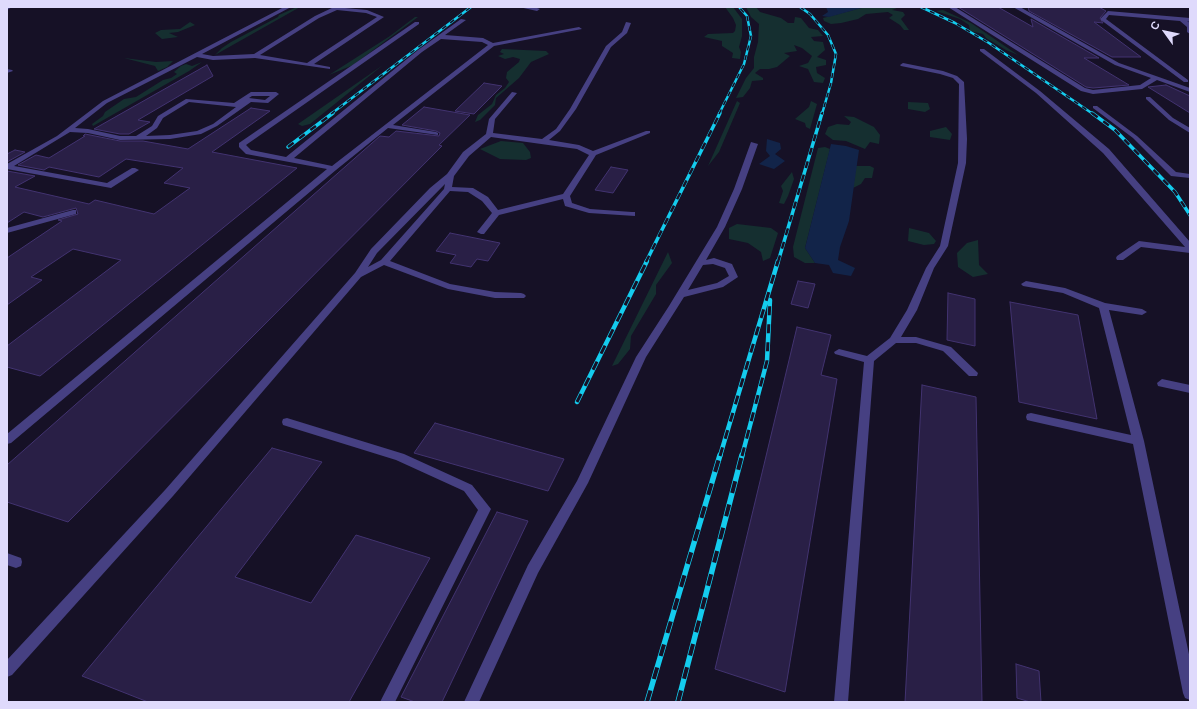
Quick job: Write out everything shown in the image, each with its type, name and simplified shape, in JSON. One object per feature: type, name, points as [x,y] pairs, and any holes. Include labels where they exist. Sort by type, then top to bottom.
[{"type":"lane","points":[[7,167],[69,130],[104,102],[198,55],[288,7]]},
{"type":"lane","points":[[522,7],[537,9]]},
{"type":"lane","points":[[951,7],[1083,90],[1093,92],[1142,87],[1156,78]]},
{"type":"lane","points":[[1016,7],[1117,64],[1190,90],[1188,80],[1103,19],[1108,13],[1190,20]]},
{"type":"lane","points":[[255,56],[317,17],[337,8],[367,12],[381,17],[308,65]]},
{"type":"lane","points":[[287,160],[414,56],[463,20]]},
{"type":"lane","points":[[1182,20],[1190,26],[1190,32]]},
{"type":"lane","points":[[332,168],[249,152],[242,145],[417,23]]},
{"type":"lane","points":[[544,142],[558,130],[573,109],[599,62],[610,46],[624,33],[628,23]]},
{"type":"lane","points":[[7,440],[332,168],[492,45],[579,29]]},
{"type":"lane","points":[[441,37],[483,40],[492,45]]},
{"type":"lane","points":[[982,50],[1020,77],[1106,151],[1190,247]]},
{"type":"lane","points":[[198,55],[213,58],[255,56],[328,68]]},
{"type":"lane","points":[[841,702],[869,360],[894,340],[912,310],[930,268],[944,246],[962,163],[962,83],[955,77],[941,72],[903,65]]},
{"type":"lane","points":[[7,670],[169,493],[358,275],[374,251],[433,190],[450,176],[466,154],[489,135],[492,119],[514,93]]},
{"type":"lane","points":[[69,130],[88,131],[120,138],[138,138],[170,138],[199,133],[215,125],[250,100],[266,102],[276,94],[251,94],[235,105],[188,100],[160,117],[155,127],[138,138]]},
{"type":"lane","points":[[1148,98],[1171,119],[1190,131]]},
{"type":"lane","points":[[1095,107],[1135,138],[1174,174],[1190,176]]},
{"type":"lane","points":[[386,126],[436,134]]},
{"type":"lane","points":[[481,232],[496,214],[541,201],[566,196],[593,154],[648,132]]},
{"type":"lane","points":[[489,135],[580,147],[593,154]]},
{"type":"lane","points":[[471,702],[533,569],[582,483],[641,357],[681,296],[721,227],[738,189],[754,144]]},
{"type":"lane","points":[[7,167],[108,186],[134,170]]},
{"type":"lane","points":[[358,275],[384,262],[448,189],[450,176]]},
{"type":"lane","points":[[448,189],[470,190],[485,199],[496,214]]},
{"type":"lane","points":[[566,196],[568,204],[589,211],[632,214]]},
{"type":"lane","points":[[7,231],[73,212]]},
{"type":"lane","points":[[1120,258],[1139,244],[1190,250]]},
{"type":"lane","points":[[681,296],[720,284],[734,277],[729,266],[714,261],[701,263]]},
{"type":"lane","points":[[384,262],[448,286],[495,295],[522,296]]},
{"type":"lane","points":[[1026,284],[1065,291],[1103,306],[1142,312]]},
{"type":"lane","points":[[1103,306],[1138,441],[1190,693]]},
{"type":"lane","points":[[894,340],[916,340],[947,349],[973,373]]},
{"type":"lane","points":[[839,352],[869,360]]},
{"type":"lane","points":[[1162,383],[1190,389]]},
{"type":"lane","points":[[1031,417],[1138,441]]},
{"type":"lane","points":[[287,422],[400,457],[468,488],[485,509],[387,702]]},
{"type":"green space","points":[[300,7],[215,55],[231,42],[278,17],[279,15]]},
{"type":"green space","points":[[725,7],[733,7],[742,19],[742,36],[739,47],[741,52],[740,59],[732,58],[733,53],[722,46],[722,41],[704,37],[708,34],[733,33],[735,31],[736,25]]},
{"type":"green space","points":[[746,7],[756,7],[760,12],[781,18],[788,23],[794,23],[795,17],[801,18],[809,28],[818,30],[823,36],[811,37],[814,41],[823,42],[825,50],[817,57],[826,60],[826,65],[816,67],[817,73],[825,78],[823,83],[814,82],[808,69],[799,66],[808,63],[812,56],[802,48],[794,45],[797,51],[784,53],[790,56],[777,67],[760,69],[755,73],[763,78],[763,80],[752,81],[750,88],[743,97],[736,98],[746,78],[754,68],[754,57],[758,42],[759,24],[751,17]]},
{"type":"green space","points":[[865,7],[907,8],[897,8],[892,10],[903,12],[905,15],[901,19],[909,30],[904,30],[900,25],[889,18],[893,15],[888,12],[866,14],[858,19],[831,24],[824,21],[823,18]]},
{"type":"green space","points":[[943,10],[971,23],[1018,55],[1006,50],[986,38],[983,34],[970,31],[969,25],[960,19],[936,11]]},
{"type":"green space","points":[[415,17],[418,17],[353,65],[329,75],[390,36]]},
{"type":"green space","points":[[190,22],[195,25],[178,32],[169,33],[178,37],[162,39],[155,33],[161,30],[180,29]]},
{"type":"green space","points":[[502,49],[546,51],[549,54],[531,62],[519,78],[496,98],[495,105],[480,120],[475,122],[478,115],[492,104],[496,95],[505,88],[509,82],[506,78],[507,72],[519,62],[520,59],[513,57],[505,59],[498,56],[504,54],[500,52]]},
{"type":"green space","points":[[124,58],[156,62],[173,61],[167,67],[158,71],[155,66]]},
{"type":"green space","points":[[202,62],[93,126],[92,124],[103,116],[105,112],[124,99],[136,97],[163,80],[171,78],[177,74],[174,72],[181,66],[186,64],[192,66]]},
{"type":"green space","points":[[383,65],[310,124],[302,126],[298,124]]},
{"type":"green space","points":[[737,101],[740,103],[719,152],[708,166]]},
{"type":"green space","points":[[811,101],[817,104],[810,129],[806,127],[805,123],[795,119],[809,107]]},
{"type":"green space","points":[[908,102],[928,103],[930,109],[925,112],[908,109]]},
{"type":"green space","points":[[844,116],[854,117],[874,127],[880,135],[879,144],[870,142],[865,149],[846,141],[833,140],[825,134],[828,127],[837,124],[849,125],[851,122]]},
{"type":"green space","points":[[946,127],[952,134],[950,140],[930,137],[930,131]]},
{"type":"green space","points":[[501,141],[523,143],[530,152],[531,158],[526,160],[500,159],[480,149]]},
{"type":"green space","points":[[825,147],[830,149],[805,248],[815,263],[805,263],[794,257],[793,247],[818,148]]},
{"type":"green space","points":[[856,166],[870,166],[874,168],[872,178],[865,178],[861,184],[853,188]]},
{"type":"green space","points":[[792,172],[794,179],[788,196],[784,204],[779,203],[783,191],[781,186]]},
{"type":"green space","points":[[737,224],[771,228],[778,233],[770,258],[763,261],[761,252],[748,243],[729,239],[729,228]]},
{"type":"green space","points":[[909,228],[929,233],[936,241],[934,244],[924,245],[908,241]]},
{"type":"green space","points":[[978,240],[979,265],[988,274],[973,277],[958,267],[957,253],[967,243]]},
{"type":"green space","points":[[668,252],[672,263],[656,285],[656,294],[631,336],[630,349],[618,364],[612,366]]},
{"type":"water","points":[[826,7],[865,7],[829,17],[822,16],[828,12]]},
{"type":"water","points":[[767,139],[780,143],[781,149],[775,154],[785,161],[774,169],[759,164],[770,156],[766,151]]},
{"type":"water","points":[[831,144],[859,150],[849,221],[840,247],[838,260],[855,268],[851,276],[833,273],[829,265],[815,263],[805,248]]},
{"type":"building","points":[[958,7],[998,7],[1033,27],[1031,19],[1099,58],[1084,58],[1129,85],[1093,88],[1086,87]]},
{"type":"building","points":[[1028,7],[1099,7],[1106,11],[1100,18],[1103,23],[1094,22],[1141,57],[1112,57],[1029,11]]},
{"type":"building","points":[[207,65],[213,76],[138,120],[150,122],[129,134],[120,134],[94,129]]},
{"type":"building","points":[[484,83],[502,86],[474,114],[455,111]]},
{"type":"building","points":[[1166,85],[1190,96],[1190,113],[1148,87]]},
{"type":"building","points":[[424,107],[470,115],[439,145],[442,146],[68,522],[7,502],[7,465],[380,136],[389,137],[396,131],[439,136],[440,133],[436,131],[402,125]]},
{"type":"building","points":[[251,108],[270,111],[212,152],[297,168],[40,376],[7,367],[7,346],[121,260],[73,249],[31,277],[42,280],[7,305],[7,258],[62,221],[58,220],[78,214],[76,208],[43,217],[24,212],[7,223],[7,171],[35,176],[15,187],[89,204],[95,200],[154,214],[190,188],[164,183],[183,168],[126,159],[99,177],[49,167],[44,170],[18,165],[36,155],[49,158],[85,136],[83,136],[85,134],[120,141],[143,141],[188,149]]},
{"type":"building","points":[[15,150],[25,152],[7,162],[7,154]]},
{"type":"building","points":[[611,167],[628,170],[613,193],[595,190]]},
{"type":"building","points":[[450,233],[500,243],[488,261],[477,259],[471,267],[450,263],[456,255],[436,251]]},
{"type":"building","points":[[798,281],[815,284],[808,308],[791,304]]},
{"type":"building","points":[[948,293],[975,299],[975,346],[947,340]]},
{"type":"building","points":[[1010,302],[1078,315],[1097,419],[1019,402]]},
{"type":"building","points":[[797,327],[831,335],[821,375],[837,379],[785,692],[715,669]]},
{"type":"building","points":[[922,385],[976,397],[982,702],[905,702]]},
{"type":"building","points":[[435,423],[564,459],[548,491],[414,453]]},
{"type":"building","points":[[272,448],[322,462],[235,577],[311,603],[356,535],[430,558],[349,702],[148,702],[82,676]]},
{"type":"building","points":[[497,512],[528,521],[442,702],[415,702],[401,697]]},
{"type":"building","points":[[1016,664],[1039,671],[1041,702],[1030,702],[1017,698]]},
{"type":"railway","points":[[331,114],[471,7]]},
{"type":"railway","points":[[719,114],[744,64],[751,36],[747,16],[739,7]]},
{"type":"railway","points":[[800,7],[810,14],[828,35],[836,54],[831,83],[822,114]]},
{"type":"railway","points":[[921,7],[955,23],[989,43],[1093,114]]},
{"type":"railway","points":[[288,147],[333,113]]},
{"type":"railway","points":[[646,262],[720,113]]},
{"type":"railway","points":[[778,262],[822,113]]},
{"type":"railway","points":[[1092,113],[1115,130],[1175,192],[1190,215]]},
{"type":"railway","points":[[577,402],[647,261]]},
{"type":"railway","points":[[720,456],[778,261]]},
{"type":"railway","points":[[742,456],[767,361],[770,300]]},
{"type":"railway","points":[[647,702],[720,455]]},
{"type":"railway","points":[[678,702],[742,455]]}]
